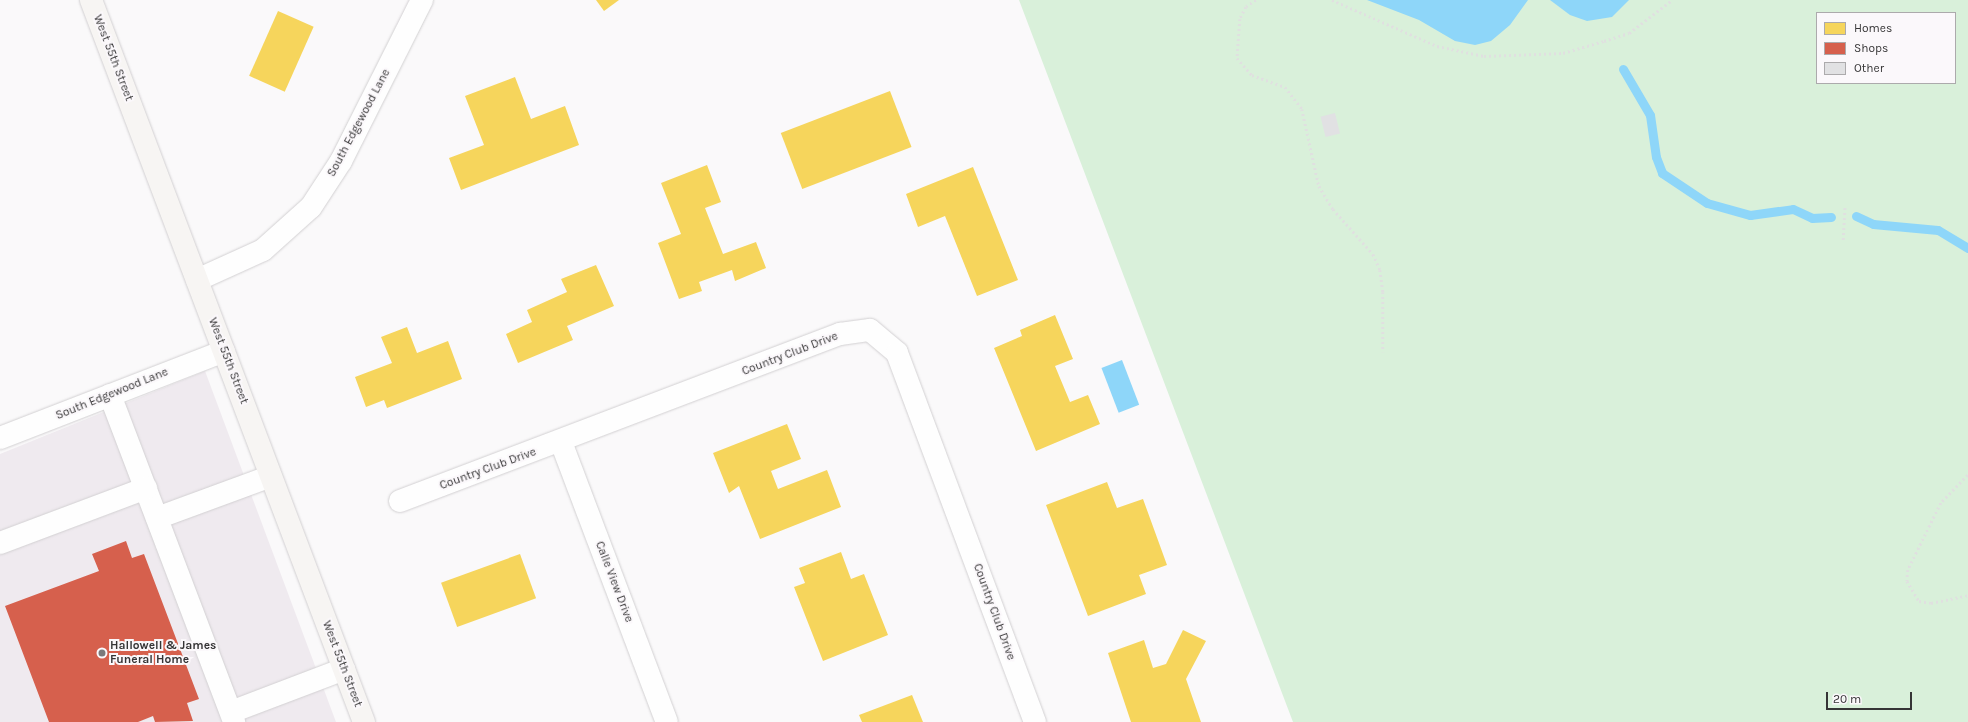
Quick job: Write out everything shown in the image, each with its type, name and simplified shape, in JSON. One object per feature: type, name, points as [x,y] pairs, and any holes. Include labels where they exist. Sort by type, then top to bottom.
[{"type":"main road","name":"West 55th Street","points":[[91,0],[364,722]]},
{"type":"street","name":"South Edgewood Lane","points":[[197,280],[263,250],[311,207],[341,161],[422,0]]},
{"type":"street","name":"Country Club Drive","points":[[400,501],[561,442],[840,334],[870,330],[897,352],[1035,722]]},
{"type":"street","name":"South Edgewood Lane","points":[[0,438],[224,351]]},
{"type":"street","points":[[110,395],[233,717],[344,669]]},
{"type":"street","name":"Calle View Drive","points":[[561,442],[667,722]]},
{"type":"street","points":[[157,518],[271,476]]},
{"type":"street","points":[[0,543],[146,488]]},
{"type":"path","points":[[1256,0],[1246,7],[1240,20],[1237,58],[1252,75],[1285,87],[1302,109],[1319,186],[1333,210],[1373,254],[1380,270],[1384,292],[1383,352]]},
{"type":"path","points":[[1332,0],[1458,53],[1484,56],[1564,53],[1628,33],[1672,0]]},
{"type":"path","points":[[1843,240],[1845,205]]},
{"type":"path","points":[[1968,474],[1941,503],[1908,570],[1907,582],[1919,601],[1931,603],[1968,595]]},
{"type":"shaded area","points":[[205,371],[336,722],[0,722],[0,454]]},
{"type":"green space","points":[[1019,0],[1968,0],[1968,722],[1293,722]]},
{"type":"water","points":[[1367,0],[1528,0],[1510,25],[1491,41],[1475,45],[1455,41],[1419,20]]},
{"type":"water","points":[[1550,0],[1629,0],[1612,17],[1587,21],[1570,15]]},
{"type":"water","points":[[1122,360],[1139,405],[1119,413],[1101,368]]},
{"type":"building: Homes","points":[[596,0],[619,0],[604,11]]},
{"type":"building: Homes","points":[[278,11],[314,27],[285,92],[249,76]]},
{"type":"building: Homes","points":[[515,77],[531,119],[565,106],[579,145],[461,190],[449,158],[484,145],[465,96]]},
{"type":"building: Homes","points":[[890,91],[912,147],[802,189],[781,133]]},
{"type":"building: Homes","points":[[707,165],[721,202],[705,208],[723,254],[756,242],[766,268],[735,281],[732,270],[699,282],[702,291],[679,299],[658,243],[681,234],[661,183]]},
{"type":"building: Homes","points":[[973,167],[1018,280],[977,296],[945,216],[918,227],[906,194]]},
{"type":"building: Homes","points":[[596,265],[614,306],[567,326],[573,340],[518,363],[506,334],[532,322],[527,310],[567,292],[561,279]]},
{"type":"building: Homes","points":[[1055,315],[1073,359],[1055,366],[1070,402],[1088,395],[1100,424],[1036,451],[994,348],[1022,336],[1020,330]]},
{"type":"building: Homes","points":[[407,327],[417,353],[448,341],[462,379],[387,408],[384,400],[366,407],[355,377],[392,363],[381,337]]},
{"type":"building: Homes","points":[[787,424],[801,459],[771,471],[778,489],[827,470],[841,507],[760,539],[739,486],[729,493],[713,453]]},
{"type":"building: Homes","points":[[1107,482],[1117,508],[1143,499],[1167,565],[1139,575],[1146,594],[1088,616],[1046,505]]},
{"type":"building: Homes","points":[[841,552],[851,579],[864,574],[888,635],[823,661],[794,587],[805,583],[799,568]]},
{"type":"building: Homes","points":[[520,554],[536,598],[457,627],[441,583]]},
{"type":"building: Homes","points":[[1183,630],[1206,641],[1186,679],[1201,722],[1131,722],[1108,653],[1144,640],[1153,668],[1166,664]]},
{"type":"building: Homes","points":[[912,695],[923,722],[862,722],[859,715]]},
{"type":"building: Shops","name":"Hallowell & James Funeral Home","points":[[126,541],[132,558],[144,554],[199,699],[187,703],[193,721],[155,722],[153,716],[138,722],[49,722],[5,606],[99,571],[92,554]]},
{"type":"building: Other","points":[[1335,113],[1340,133],[1326,137],[1320,117]]},
{"type":"waterway","points":[[1623,69],[1650,115],[1656,157],[1662,173],[1707,203],[1750,215],[1793,209],[1812,218],[1831,217]]},
{"type":"waterway","points":[[1856,216],[1873,224],[1938,230],[1968,248]]},
{"type":"place","name":"Hallowell & James Funeral Home","points":[[102,653]]}]
